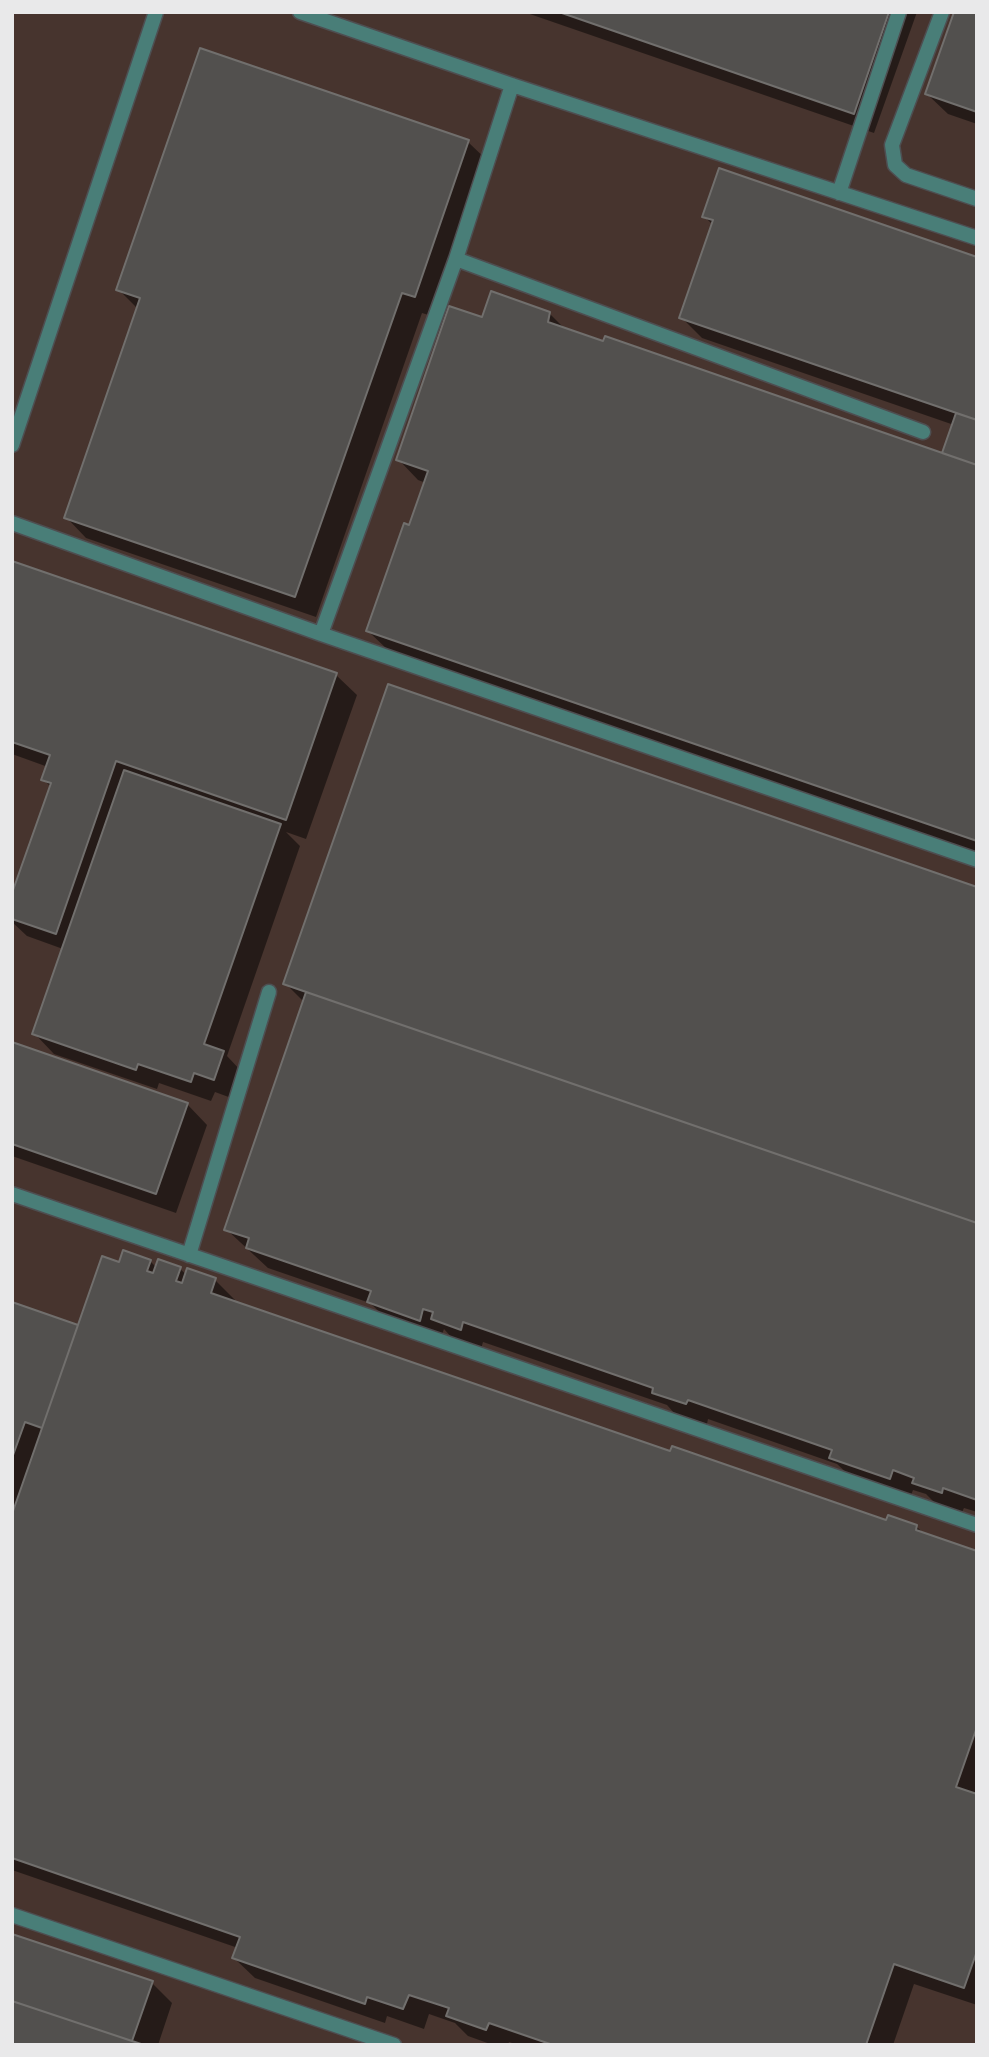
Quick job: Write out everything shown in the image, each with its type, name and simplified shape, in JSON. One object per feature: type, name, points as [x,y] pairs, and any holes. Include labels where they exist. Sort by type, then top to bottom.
[{"type":"lane","points":[[12,445],[156,12]]},
{"type":"lane","points":[[300,12],[512,85],[977,238]]},
{"type":"lane","points":[[839,193],[899,12]]},
{"type":"lane","points":[[942,12],[892,145],[895,165],[906,175],[977,199]]},
{"type":"lane","points":[[321,634],[456,259],[512,85]]},
{"type":"lane","points":[[456,259],[923,432]]},
{"type":"lane","points":[[12,523],[321,634],[977,860]]},
{"type":"lane","points":[[189,1255],[269,992]]},
{"type":"lane","points":[[12,1194],[977,1525]]},
{"type":"lane","points":[[12,1915],[394,2045]]},
{"type":"shaded area","points":[[12,12],[977,12],[977,2045],[12,2045]]},
{"type":"building","points":[[559,12],[889,12],[854,114]]},
{"type":"building","points":[[954,12],[977,12],[977,112],[925,94]]},
{"type":"building","points":[[200,48],[469,140],[415,297],[402,293],[295,597],[64,518],[140,298],[116,290]]},
{"type":"building","points":[[719,168],[977,257],[977,420],[679,318],[713,220],[702,217]]},
{"type":"building","points":[[491,291],[550,312],[548,322],[603,341],[605,336],[977,465],[977,841],[366,631],[404,523],[409,525],[428,471],[396,460],[449,306],[482,317]]},
{"type":"building","points":[[956,413],[977,420],[977,465],[942,453]]},
{"type":"building","points":[[12,561],[337,673],[286,820],[116,761],[56,934],[12,919],[12,893],[51,783],[41,780],[50,755],[12,742]]},
{"type":"building","points":[[388,684],[977,887],[977,1223],[283,984]]},
{"type":"building","points":[[124,770],[281,824],[204,1044],[224,1051],[214,1080],[194,1073],[191,1082],[138,1064],[136,1070],[32,1034]]},
{"type":"building","points":[[306,992],[977,1223],[977,1500],[943,1488],[942,1493],[912,1483],[914,1478],[893,1470],[890,1479],[829,1458],[832,1450],[688,1400],[686,1404],[652,1393],[653,1388],[463,1322],[461,1330],[431,1319],[433,1312],[423,1309],[420,1321],[367,1302],[371,1291],[246,1248],[249,1238],[224,1230]]},
{"type":"building","points":[[12,1042],[188,1103],[156,1194],[12,1144]]},
{"type":"building","points":[[123,1250],[151,1260],[147,1271],[153,1273],[158,1259],[181,1267],[176,1281],[182,1283],[187,1268],[216,1278],[211,1293],[670,1451],[672,1446],[886,1520],[888,1515],[917,1525],[916,1530],[977,1551],[977,1727],[956,1787],[977,1794],[977,1951],[964,1988],[894,1964],[866,2045],[553,2045],[489,2023],[486,2030],[446,2016],[449,2008],[409,1995],[403,2009],[367,1997],[365,2004],[232,1958],[240,1937],[12,1858],[12,1514],[102,1256],[119,1262]]},
{"type":"building","points":[[12,1302],[78,1325],[42,1428],[25,1422],[12,1458]]},
{"type":"building","points":[[12,1934],[153,1981],[132,2041],[12,2001]]},
{"type":"building","points":[[12,2001],[144,2045],[12,2045]]}]
